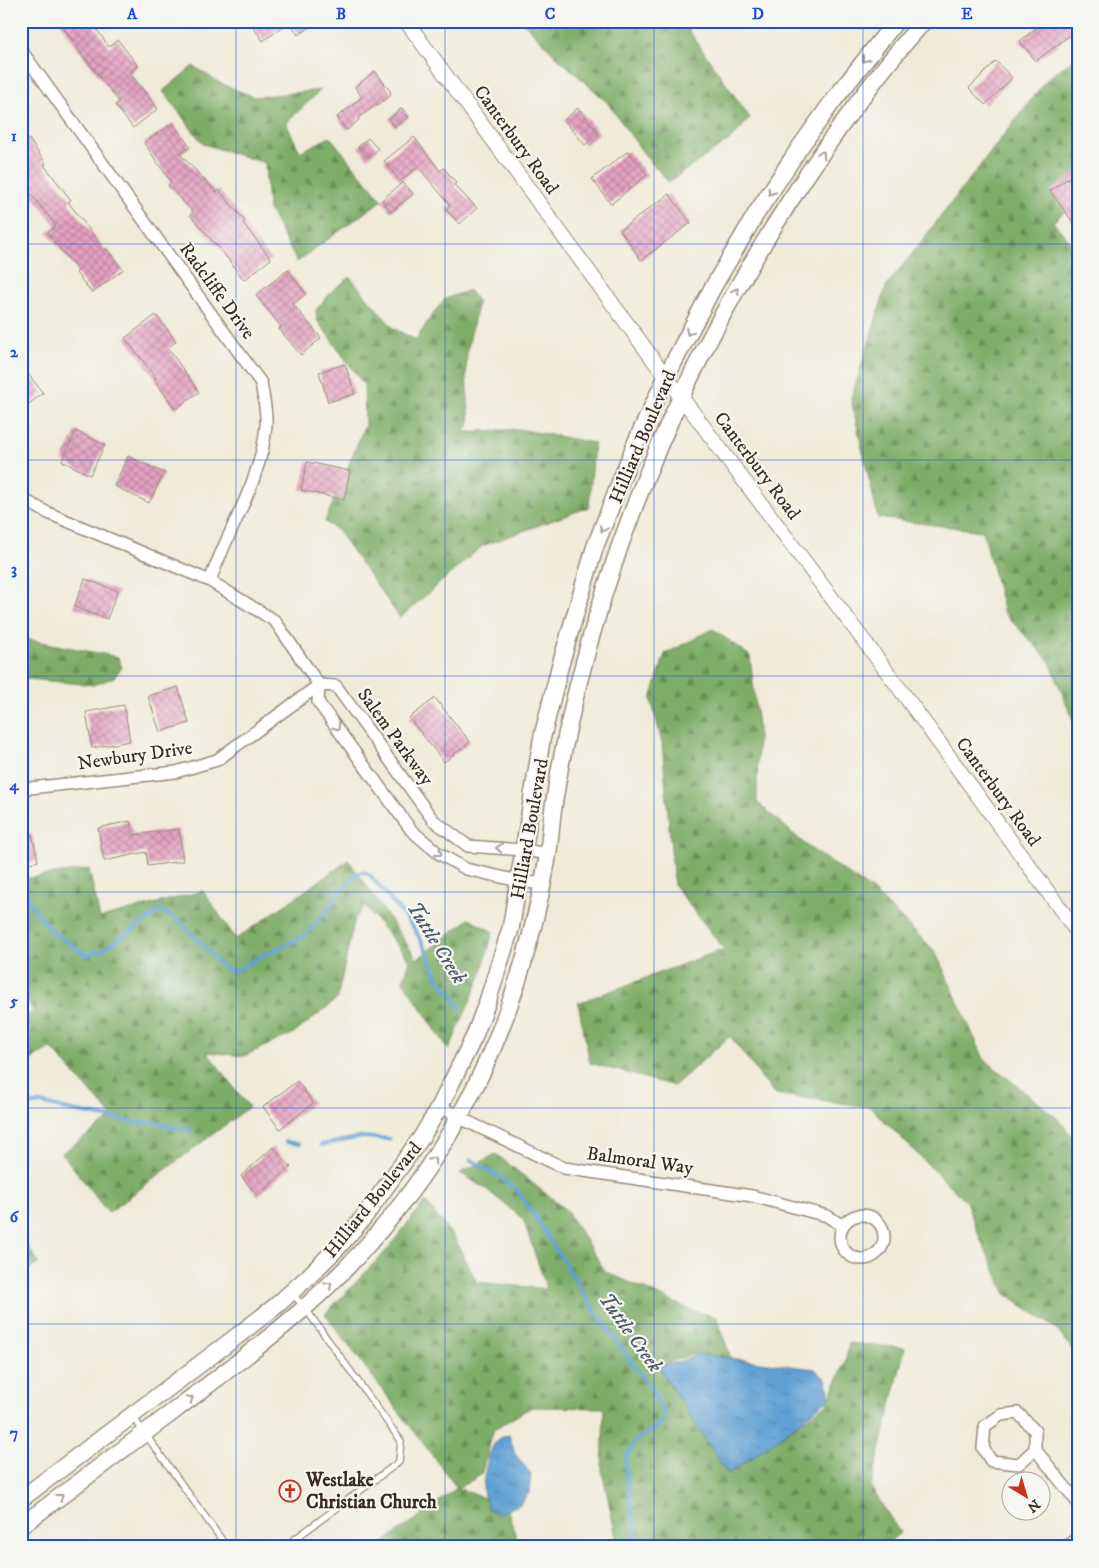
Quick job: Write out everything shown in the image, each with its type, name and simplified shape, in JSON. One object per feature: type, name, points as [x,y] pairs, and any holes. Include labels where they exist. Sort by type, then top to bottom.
[{"type":"main road","name":"Hilliard Boulevard","points":[[21,1499],[232,1340],[291,1292],[340,1246],[364,1217],[420,1138],[440,1106],[474,1037],[511,927],[542,738],[560,666],[593,556],[636,442],[666,377],[713,286],[756,214],[800,147],[896,21]]},
{"type":"main road","name":"Hilliard Boulevard","points":[[21,1526],[261,1344],[305,1308],[364,1249],[440,1150],[495,1045],[522,968],[548,854],[553,812],[568,727],[592,633],[606,584],[639,493],[660,443],[704,349],[752,261],[793,196],[856,106],[924,21]]},
{"type":"street","name":"Canterbury Road","points":[[406,21],[666,377],[894,681],[1078,933]]},
{"type":"street","name":"Radcliffe Drive","points":[[21,50],[261,383],[266,424],[259,466],[218,558],[210,581]]},
{"type":"street","points":[[21,498],[48,512],[210,581],[275,621],[319,685],[318,702],[411,830],[438,853],[466,869],[519,881],[542,884]]},
{"type":"street","name":"Salem Parkway","points":[[319,685],[336,686],[433,820],[468,846],[524,850],[548,854]]},
{"type":"street","name":"Newbury Drive","points":[[21,789],[176,772],[217,760],[319,685]]},
{"type":"street","name":"Balmoral Way","points":[[440,1106],[458,1117],[564,1168],[752,1196],[827,1216],[843,1226]]},
{"type":"street","points":[[1034,1449],[1019,1464],[990,1461],[983,1448],[985,1426],[1001,1414],[1018,1413],[1035,1431],[1034,1449],[1078,1503]]},
{"type":"street","points":[[1065,1547],[1078,1538]]},
{"type":"lane","points":[[284,1547],[399,1462],[401,1441],[305,1308],[291,1292]]},
{"type":"lane","points":[[132,1416],[227,1547]]},
{"type":"green space","points":[[522,21],[682,21],[750,118],[732,138],[669,182],[647,158],[607,102],[558,58]]},
{"type":"green space","points":[[1078,56],[1078,199],[1053,222],[1078,250],[1078,733],[1050,662],[1004,613],[983,531],[878,518],[851,399],[886,287],[1047,79]]},
{"type":"green space","points":[[193,66],[220,83],[254,97],[321,90],[286,123],[300,152],[330,137],[382,200],[297,262],[268,208],[265,163],[203,144],[163,91]]},
{"type":"green space","points":[[350,277],[393,328],[416,340],[445,299],[469,290],[478,302],[467,352],[466,376],[470,423],[464,432],[519,429],[594,443],[589,507],[482,546],[400,618],[338,531],[325,522],[365,425],[364,385],[317,320],[316,310],[333,290]]},
{"type":"green space","points":[[713,629],[750,656],[758,727],[757,802],[807,846],[873,891],[935,951],[984,1059],[1057,1118],[1078,1143],[1078,1356],[1055,1328],[1006,1294],[981,1241],[966,1202],[870,1107],[774,1094],[730,1036],[674,1086],[590,1063],[578,1003],[724,949],[674,885],[662,743],[651,699],[665,654]]},
{"type":"green space","points":[[21,638],[118,657],[122,668],[113,678],[93,685],[28,679],[21,676]]},
{"type":"green space","points":[[349,860],[417,959],[469,919],[493,932],[480,978],[449,1050],[403,981],[410,961],[365,906],[355,918],[337,999],[296,1032],[244,1056],[207,1052],[249,1107],[108,1213],[62,1153],[113,1117],[51,1048],[21,1066],[21,1020],[33,1011],[23,994],[26,954],[21,953],[21,879],[89,869],[100,918],[203,891],[236,939]]},
{"type":"green space","points":[[496,1154],[566,1210],[606,1272],[689,1309],[717,1317],[731,1359],[693,1354],[658,1366],[728,1474],[827,1404],[845,1362],[849,1343],[905,1348],[871,1487],[900,1533],[883,1547],[616,1547],[616,1537],[602,1470],[604,1408],[532,1407],[494,1429],[481,1475],[458,1488],[507,1507],[519,1547],[378,1547],[457,1488],[325,1314],[387,1250],[425,1201],[454,1237],[477,1282],[547,1289],[523,1219],[486,1189],[460,1173]]},
{"type":"green space","points":[[21,1236],[39,1263],[21,1275]]},
{"type":"water","points":[[698,1354],[815,1369],[827,1380],[830,1398],[774,1442],[728,1474],[658,1366],[679,1362]]},
{"type":"water","points":[[509,1435],[515,1454],[531,1474],[529,1493],[520,1504],[499,1514],[488,1509],[483,1492],[483,1484],[492,1448],[500,1437]]},
{"type":"building","points":[[59,21],[91,21],[109,47],[118,40],[138,66],[130,73],[158,109],[133,128],[115,105],[119,102]]},
{"type":"building","points":[[249,21],[320,21],[298,35],[290,22],[263,41]]},
{"type":"building","points":[[1045,21],[1078,21],[1078,29],[1036,61],[1020,41]]},
{"type":"building","points":[[996,61],[1012,78],[985,105],[969,88]]},
{"type":"building","points":[[375,71],[391,92],[391,95],[358,118],[359,120],[347,130],[337,117],[362,97],[355,87]]},
{"type":"building","points":[[402,108],[409,117],[395,127],[389,119]]},
{"type":"building","points":[[578,108],[599,133],[585,145],[564,120]]},
{"type":"building","points":[[173,123],[190,147],[180,154],[216,192],[219,190],[245,221],[243,223],[271,259],[244,280],[217,245],[190,215],[193,212],[168,185],[171,182],[144,143]]},
{"type":"building","points":[[414,137],[440,171],[444,168],[456,183],[454,185],[477,208],[460,224],[446,210],[450,205],[418,167],[400,181],[384,161]]},
{"type":"building","points":[[368,138],[378,149],[368,158],[358,147]]},
{"type":"building","points":[[29,139],[46,164],[44,165],[71,200],[68,202],[123,270],[92,293],[76,273],[78,271],[47,233],[56,226],[21,181],[21,145]]},
{"type":"building","points":[[628,151],[647,175],[611,204],[592,179]]},
{"type":"building","points":[[1078,171],[1078,229],[1050,191]]},
{"type":"building","points":[[403,182],[413,194],[391,212],[382,200]]},
{"type":"building","points":[[669,194],[691,223],[641,260],[620,230]]},
{"type":"building","points":[[288,270],[306,294],[293,304],[321,338],[301,355],[279,329],[281,327],[256,295]]},
{"type":"building","points":[[156,315],[176,341],[168,348],[199,392],[175,409],[154,379],[156,378],[125,338]]},
{"type":"building","points":[[345,364],[355,394],[328,402],[319,372]]},
{"type":"building","points":[[21,365],[43,393],[21,410]]},
{"type":"building","points":[[76,431],[105,445],[90,475],[62,461]]},
{"type":"building","points":[[128,456],[164,473],[149,503],[114,486]]},
{"type":"building","points":[[307,462],[350,471],[344,500],[301,490]]},
{"type":"building","points":[[85,579],[118,591],[107,619],[74,607]]},
{"type":"building","points":[[178,687],[189,723],[160,732],[148,696]]},
{"type":"building","points":[[435,698],[470,742],[444,762],[409,718]]},
{"type":"building","points":[[124,705],[130,741],[92,748],[86,712]]},
{"type":"building","points":[[130,821],[133,835],[179,829],[183,861],[148,866],[146,852],[104,861],[98,828]]},
{"type":"building","points":[[32,834],[38,861],[21,865],[21,836]]},
{"type":"building","points":[[297,1081],[313,1103],[280,1129],[263,1107]]},
{"type":"building","points":[[273,1147],[291,1167],[258,1196],[241,1176]]},
{"type":"waterway","name":"Tuttle Creek","points":[[21,889],[50,930],[86,955],[103,950],[161,910],[180,921],[226,970],[235,971],[259,957],[304,936],[327,911],[341,890],[357,873],[364,872],[370,875],[414,928],[438,978],[460,1008]]},
{"type":"waterway","points":[[21,1106],[41,1103],[72,1111],[140,1123],[156,1122],[191,1130]]},
{"type":"waterway","points":[[321,1145],[362,1137],[389,1139]]},
{"type":"waterway","points":[[286,1142],[299,1144]]},
{"type":"waterway","name":"Tuttle Creek","points":[[471,1160],[516,1189],[596,1313],[654,1393],[663,1412],[663,1422],[636,1441],[626,1457],[626,1473],[638,1547]]},
{"type":"place","name":"Westlake Christian Church","points":[[290,1491]]}]
